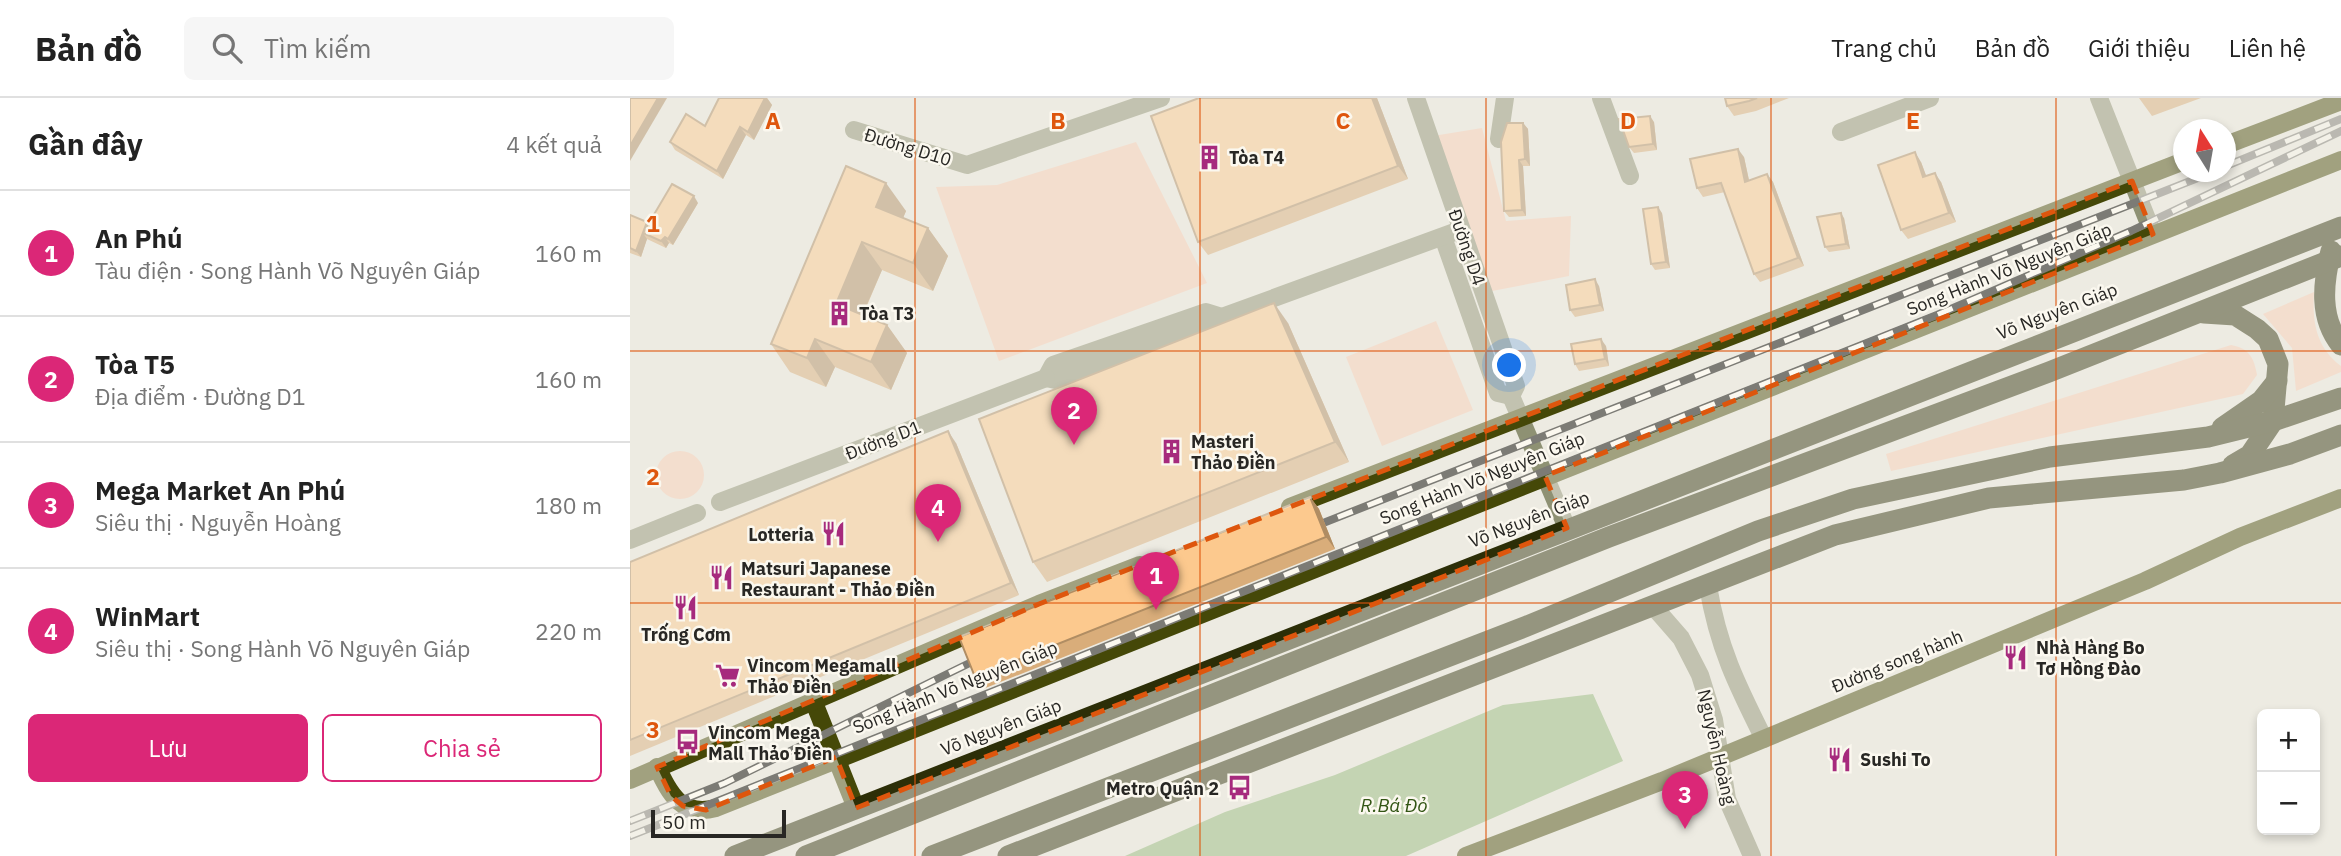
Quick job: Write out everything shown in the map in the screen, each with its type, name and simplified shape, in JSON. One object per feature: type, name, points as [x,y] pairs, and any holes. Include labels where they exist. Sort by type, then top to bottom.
[{"type":"highway","points":[[2339,228],[2324,310],[2328,324],[2341,345]]},
{"type":"highway","name":"Võ Nguyên Giáp","points":[[735,856],[2138,304],[2339,228]]},
{"type":"highway","points":[[806,856],[1609,537],[2199,313],[2335,258]]},
{"type":"highway","points":[[2138,304],[2235,315],[2257,329],[2275,351],[2278,379],[2273,421],[2250,455],[2220,473]]},
{"type":"highway","points":[[2208,437],[2261,401],[2278,379]]},
{"type":"highway","points":[[932,856],[1527,626],[1758,531],[1853,499],[2050,457],[2208,437],[2273,421],[2341,398]]},
{"type":"highway","points":[[1008,856],[1835,535],[1989,498],[2184,480],[2220,473],[2290,454],[2341,435]]},
{"type":"main road","points":[[2236,141],[2341,101]]},
{"type":"main road","name":"Song Hành Võ Nguyên Giáp","points":[[657,767],[676,802],[706,810],[2341,160]]},
{"type":"main road","name":"Song Hành Võ Nguyên Giáp","points":[[1270,514],[2173,165]]},
{"type":"main road","name":"Đường song hành","points":[[1466,856],[1764,739],[2145,581],[2240,537],[2341,498]]},
{"type":"main road","points":[[630,780],[1040,604],[1155,559]]},
{"type":"main road","points":[[813,700],[856,808]]},
{"type":"street","name":"Đường D10","points":[[854,130],[967,165],[1161,98]]},
{"type":"street","name":"Đường D4","points":[[1416,98],[1516,386],[1511,396],[1567,528]]},
{"type":"street","points":[[1499,139],[1504,98]]},
{"type":"street","points":[[1601,98],[1630,176]]},
{"type":"street","points":[[1841,132],[1930,98]]},
{"type":"street","points":[[2099,98],[2153,234]]},
{"type":"street","name":"Đường D1","points":[[720,502],[1046,379],[1054,365],[1206,312],[1222,317],[1460,230]]},
{"type":"street","name":"Đường D4","points":[[1443,237],[1498,393],[1511,396]]},
{"type":"street","points":[[1481,346],[1500,340]]},
{"type":"street","points":[[630,540],[697,513]]},
{"type":"street","name":"Nguyễn Hoàng","points":[[1708,586],[1714,622],[1726,661],[1764,739]]},
{"type":"street","name":"Nguyễn Hoàng","points":[[1654,607],[1681,638],[1696,665],[1712,708],[1727,799],[1752,856]]},
{"type":"highlighted area","points":[[2132,181],[2153,234],[1545,476],[1567,528],[856,808],[836,757],[706,810],[683,806],[671,796],[657,767],[1039,604]]},
{"type":"shaded area","points":[[1482,128],[1506,221],[1571,216],[1569,276],[1487,292],[1433,136]]},
{"type":"shaded area","points":[[1136,142],[1207,283],[999,361],[936,187],[997,185]]},
{"type":"shaded area","points":[[2314,292],[2317,333],[2326,351],[2341,366],[2341,372],[2296,391],[2292,348],[2263,314]]},
{"type":"shaded area","points":[[1436,321],[1473,410],[1382,446],[1346,357]]},
{"type":"shaded area","points":[[2231,345],[2246,351],[2256,369],[2257,375],[2243,394],[1891,471],[1886,454]]},
{"type":"shaded area","points":[[680,451],[697,458],[704,475],[697,492],[680,499],[663,492],[656,475],[663,458]]},
{"type":"water","name":"R.Bá Đỏ","points":[[1593,694],[1623,761],[1406,856],[1125,856],[1225,812],[1335,775],[1503,705]]},
{"type":"building","points":[[630,98],[658,98],[630,146]]},
{"type":"building","points":[[719,98],[765,98],[748,132],[740,127],[717,171],[670,142],[686,114],[705,126]]},
{"type":"building","points":[[1199,98],[1372,98],[1398,166],[1198,242],[1151,116]]},
{"type":"building","points":[[1725,98],[1757,98],[1727,106]]},
{"type":"building","points":[[1650,116],[1653,144],[1629,147],[1619,119]]},
{"type":"building","points":[[1507,123],[1523,123],[1525,159],[1519,160],[1522,210],[1504,211],[1501,142]]},
{"type":"building","points":[[1738,149],[1745,182],[1767,174],[1798,258],[1754,274],[1721,183],[1697,188],[1690,159]]},
{"type":"building","points":[[1915,152],[1923,177],[1935,173],[1949,213],[1901,230],[1878,165]]},
{"type":"building","points":[[846,166],[886,183],[876,207],[928,228],[913,263],[862,242],[836,304],[887,325],[871,362],[815,339],[807,358],[771,344]]},
{"type":"building","points":[[672,184],[694,196],[668,239],[665,237],[661,241],[643,233]]},
{"type":"building","points":[[1658,207],[1666,262],[1651,264],[1643,209]]},
{"type":"building","points":[[1841,213],[1846,244],[1825,247],[1817,217]]},
{"type":"building","points":[[630,215],[647,222],[636,251],[630,248]]},
{"type":"building","points":[[1595,279],[1600,305],[1570,310],[1566,285]]},
{"type":"building","name":"Masteri Thảo Điền","points":[[1274,303],[1335,442],[1033,562],[979,419]]},
{"type":"building","points":[[1601,339],[1605,359],[1575,364],[1571,344]]},
{"type":"building","name":"Vincom Megamall Thảo Điền","points":[[948,431],[1011,583],[630,740],[630,562]]},
{"type":"building","points":[[1310,497],[1326,537],[975,677],[959,637]]},
{"type":"railway","points":[[2236,162],[2341,119]]},
{"type":"railway","points":[[630,836],[1937,315],[2131,231],[2341,131]]},
{"type":"railway","points":[[1308,529],[2188,182]]},
{"type":"railway","points":[[630,821],[725,783],[988,654]]},
{"type":"place","name":"Tòa T4","points":[[1209,157]]},
{"type":"place","name":"Tòa T3","points":[[839,313]]},
{"type":"place","name":"Tòa T5","points":[[1074,445]]},
{"type":"place","name":"Masteri Thảo Điền","points":[[1171,451]]},
{"type":"place","name":"Lotteria","points":[[834,534]]},
{"type":"place","name":"WinMart","points":[[938,542]]},
{"type":"place","name":"Matsuri Japanese Restaurant - Thảo Điền","points":[[721,578]]},
{"type":"place","name":"Trống Cơm","points":[[686,607]]},
{"type":"place","name":"An Phú","points":[[1156,610]]},
{"type":"place","name":"Nhà Hàng Bo Tơ Hồng Đào","points":[[2016,657]]},
{"type":"place","name":"Vincom Megamall Thảo Điền","points":[[727,675]]},
{"type":"place","name":"Vincom Mega Mall Thảo Điền","points":[[688,742]]},
{"type":"place","name":"Sushi To","points":[[1840,759]]},
{"type":"place","name":"Metro Quận 2","points":[[1239,788]]},
{"type":"place","name":"Mega Market An Phú","points":[[1685,829]]}]
